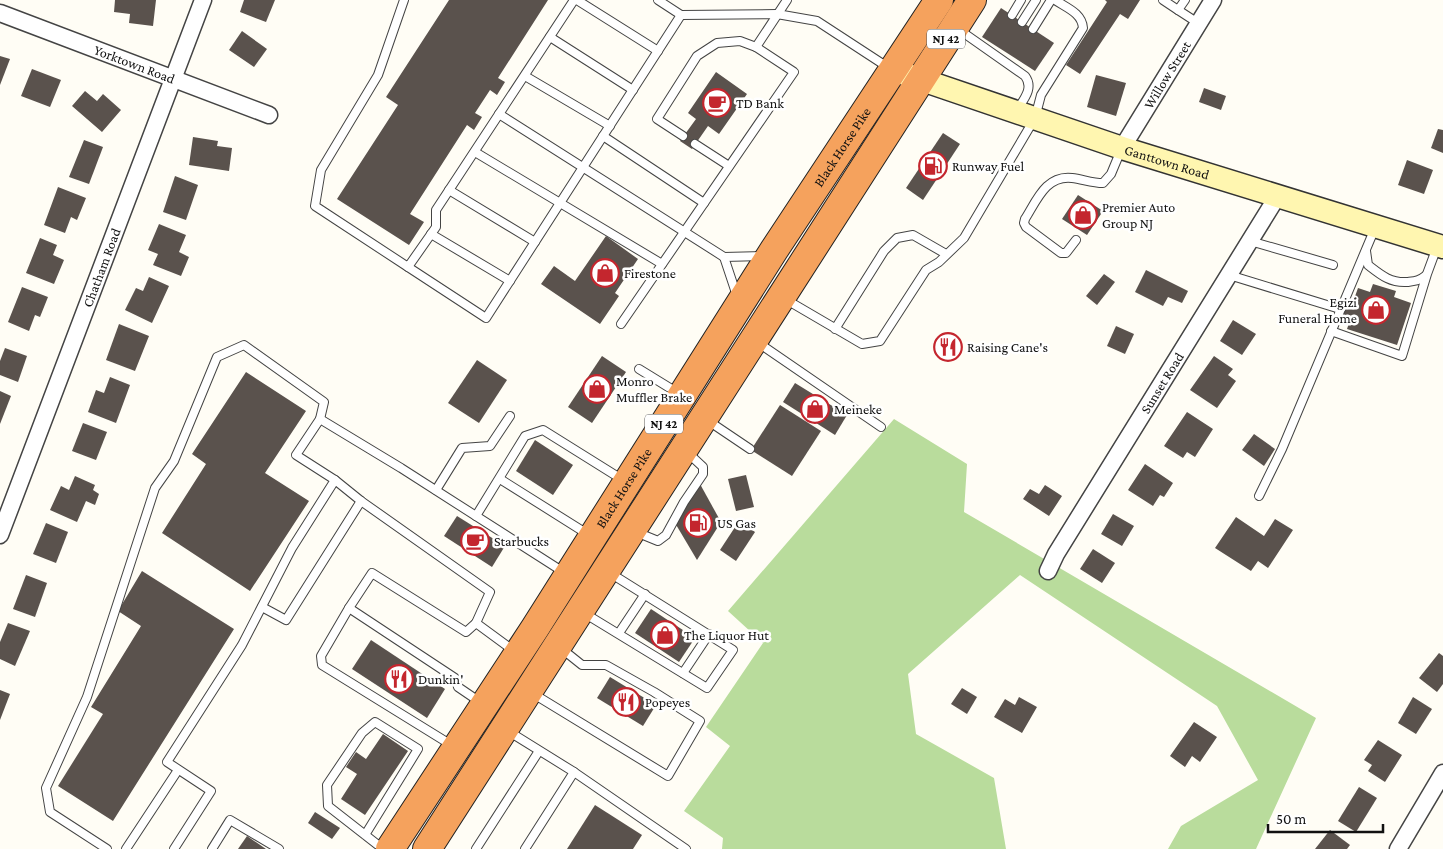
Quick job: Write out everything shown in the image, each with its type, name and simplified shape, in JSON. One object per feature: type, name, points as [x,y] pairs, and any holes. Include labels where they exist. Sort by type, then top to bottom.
[{"type":"highway","name":"Black Horse Pike","points":[[390,849],[518,654],[770,256],[939,0]]},
{"type":"highway","name":"NJ 42","points":[[430,844],[972,0]]},
{"type":"highway","points":[[430,844],[432,821],[523,672],[523,665],[518,654]]},
{"type":"street","name":"Chatham Road","points":[[0,535],[203,0]]},
{"type":"street","name":"Willow Street","points":[[1122,148],[1213,0]]},
{"type":"street","name":"Yorktown Road","points":[[0,13],[268,116]]},
{"type":"street","name":"Ganttown Road","points":[[893,70],[1122,148],[1440,246]]},
{"type":"street","name":"Sunset Road","points":[[1048,571],[1056,554],[1277,196]]},
{"type":"street","points":[[1398,849],[1443,773]]},
{"type":"lane","points":[[404,0],[378,75],[321,170],[316,206],[486,318],[681,15]]},
{"type":"lane","points":[[408,267],[436,226],[436,210],[576,0],[658,50]]},
{"type":"lane","points":[[658,0],[681,15],[777,14],[817,21],[893,70]]},
{"type":"lane","points":[[756,47],[787,0]]},
{"type":"lane","points":[[1012,15],[1021,0]]},
{"type":"lane","points":[[1022,22],[1036,0]]},
{"type":"lane","points":[[1033,29],[1051,0]]},
{"type":"lane","points":[[781,297],[862,344],[880,341],[926,270],[939,262],[964,238],[1025,115],[1041,95],[1083,28],[1079,15],[1055,0]]},
{"type":"lane","points":[[1163,0],[1198,23]]},
{"type":"lane","points":[[1178,10],[1185,0]]},
{"type":"lane","points":[[954,27],[1002,55],[1012,62],[1025,76],[1029,81],[1030,87],[1025,115]]},
{"type":"lane","points":[[550,37],[633,90]]},
{"type":"lane","points":[[621,324],[794,72],[756,47],[740,41],[717,43],[697,56],[657,119],[683,136]]},
{"type":"lane","points":[[525,76],[610,126]]},
{"type":"lane","points":[[499,114],[724,257],[770,256]]},
{"type":"lane","points":[[603,136],[704,203]]},
{"type":"lane","points":[[695,144],[729,166]]},
{"type":"lane","points":[[1076,240],[1066,253],[1061,253],[1026,227],[1025,219],[1046,186],[1052,181],[1064,177],[1103,183],[1110,174],[1122,148]]},
{"type":"lane","points":[[475,152],[662,264]]},
{"type":"lane","points":[[449,190],[536,242]]},
{"type":"lane","points":[[1259,496],[1282,449],[1376,227]]},
{"type":"lane","points":[[431,234],[510,281]]},
{"type":"lane","points":[[836,329],[884,251],[897,238],[913,235],[946,254]]},
{"type":"lane","points":[[1250,241],[1333,265]]},
{"type":"lane","points":[[1331,331],[1402,356],[1426,274],[1440,246]]},
{"type":"lane","points":[[1366,251],[1368,265],[1386,279],[1398,282],[1420,281],[1426,274]]},
{"type":"lane","points":[[724,257],[740,304]]},
{"type":"lane","points":[[1228,275],[1340,309]]},
{"type":"lane","points":[[754,340],[880,426]]},
{"type":"lane","points":[[107,849],[50,812],[46,788],[86,697],[155,488],[174,461],[217,357],[244,344],[324,402],[320,419],[296,455],[335,480],[361,501],[490,592],[476,623],[466,632],[372,573],[349,608],[322,656],[322,665],[457,748]]},
{"type":"lane","points":[[639,369],[682,395]]},
{"type":"lane","points":[[436,490],[462,448],[490,446],[510,416]]},
{"type":"lane","points":[[704,418],[750,449]]},
{"type":"lane","points":[[320,419],[436,490],[568,575]]},
{"type":"lane","points":[[476,516],[525,436],[543,430],[627,482]]},
{"type":"lane","points":[[500,478],[592,537]]},
{"type":"lane","points":[[174,849],[212,791],[167,762],[242,645],[292,548],[335,480]]},
{"type":"lane","points":[[262,606],[286,620],[361,501]]},
{"type":"lane","points":[[580,611],[707,688],[733,650],[606,570]]},
{"type":"lane","points":[[619,633],[645,594]]},
{"type":"lane","points":[[349,608],[455,678],[458,687],[485,705]]},
{"type":"lane","points":[[476,623],[518,654]]},
{"type":"lane","points":[[683,673],[708,634]]},
{"type":"lane","points":[[529,691],[668,776],[700,721],[606,665],[582,665],[558,646]]},
{"type":"lane","points":[[365,835],[418,749],[375,722],[362,733],[327,784],[328,806],[365,835],[383,849]]},
{"type":"lane","points":[[504,728],[574,772],[686,849]]},
{"type":"lane","points":[[476,849],[539,751]]},
{"type":"lane","points":[[126,849],[178,770]]},
{"type":"lane","points":[[525,849],[574,772]]},
{"type":"lane","points":[[212,849],[230,820],[279,849]]},
{"type":"green space","points":[[894,419],[967,464],[964,512],[1316,718],[1256,849],[1168,849],[1181,826],[1258,780],[1217,706],[1020,575],[908,674],[916,734],[994,778],[1006,849],[722,849],[723,838],[684,811],[730,746],[706,727],[763,643],[728,611]]},
{"type":"building","points":[[115,0],[156,0],[153,26],[129,23],[130,14],[114,12]]},
{"type":"building","points":[[244,0],[275,0],[266,22],[240,12]]},
{"type":"building","points":[[449,0],[548,0],[498,78],[505,82],[497,95],[490,90],[475,113],[482,117],[474,130],[467,125],[410,214],[424,222],[409,245],[337,199],[398,105],[386,97]]},
{"type":"building","points":[[1105,0],[1140,0],[1128,19],[1120,14],[1080,74],[1066,65],[1107,2]]},
{"type":"building","points":[[1001,8],[1054,43],[1035,71],[982,37]]},
{"type":"building","points":[[242,31],[267,49],[254,67],[229,50]]},
{"type":"building","points":[[0,56],[10,59],[0,85]]},
{"type":"building","points":[[32,69],[61,80],[50,107],[21,96]]},
{"type":"building","name":"TD Bank","points":[[716,72],[747,94],[719,134],[708,126],[692,149],[680,141],[696,119],[688,113]]},
{"type":"building","points":[[1096,75],[1126,83],[1116,116],[1087,107]]},
{"type":"building","points":[[1204,88],[1226,96],[1221,110],[1199,102]]},
{"type":"building","points":[[85,91],[97,101],[103,94],[121,110],[102,132],[72,106]]},
{"type":"building","points":[[1438,129],[1443,130],[1443,153],[1431,148]]},
{"type":"building","name":"Runway Fuel","points":[[943,133],[960,144],[923,200],[906,188]]},
{"type":"building","points":[[193,137],[218,141],[217,146],[232,148],[229,171],[189,165]]},
{"type":"building","points":[[84,140],[103,147],[89,184],[69,177]]},
{"type":"building","points":[[1407,160],[1433,170],[1424,194],[1398,185]]},
{"type":"building","points":[[175,176],[198,185],[186,220],[163,212]]},
{"type":"building","points":[[58,187],[86,198],[77,220],[71,217],[65,233],[44,225]]},
{"type":"building","name":"Premier Auto Group NJ","points":[[1078,195],[1103,211],[1087,235],[1062,219]]},
{"type":"building","points":[[159,224],[186,235],[179,252],[189,257],[181,276],[153,265],[158,254],[148,250]]},
{"type":"building","name":"Firestone","points":[[606,236],[638,259],[615,293],[619,296],[600,324],[541,284],[554,266],[575,281]]},
{"type":"building","points":[[40,238],[57,245],[53,255],[64,260],[54,284],[26,273]]},
{"type":"building","points":[[1146,270],[1188,291],[1182,303],[1168,297],[1163,306],[1135,292]]},
{"type":"building","points":[[1104,274],[1115,282],[1097,305],[1086,296]]},
{"type":"building","points":[[149,277],[169,286],[152,323],[125,310],[136,288],[143,291]]},
{"type":"building","name":"Egizi Funeral Home","points":[[1373,284],[1396,291],[1394,297],[1411,303],[1397,345],[1347,329],[1350,320],[1340,317],[1346,300],[1353,302],[1358,288],[1370,292]]},
{"type":"building","points":[[22,287],[48,297],[40,317],[35,315],[29,331],[8,322]]},
{"type":"building","points":[[1233,320],[1256,334],[1242,355],[1220,341]]},
{"type":"building","points":[[119,324],[149,336],[135,371],[106,360]]},
{"type":"building","points":[[1116,326],[1134,334],[1125,354],[1107,346]]},
{"type":"building","points":[[5,348],[27,356],[18,382],[0,375],[0,361]]},
{"type":"building","name":"Monro Muffler Brake","points":[[602,356],[626,372],[592,423],[568,407]]},
{"type":"building","points":[[1214,356],[1233,369],[1228,375],[1236,381],[1217,408],[1190,390]]},
{"type":"building","points":[[477,360],[507,380],[479,423],[448,403]]},
{"type":"building","points":[[246,372],[306,411],[265,473],[309,501],[250,591],[162,533],[206,464],[192,454]]},
{"type":"building","points":[[110,377],[130,385],[116,423],[88,412],[96,390],[104,393]]},
{"type":"building","name":"Meineke","points":[[795,383],[847,415],[835,435],[783,402]]},
{"type":"building","points":[[0,391],[11,396],[0,424]]},
{"type":"building","points":[[780,405],[821,431],[792,476],[751,450]]},
{"type":"building","points":[[1187,412],[1213,429],[1195,457],[1187,452],[1183,458],[1164,446]]},
{"type":"building","points":[[83,423],[107,432],[96,460],[72,451]]},
{"type":"building","points":[[1254,434],[1275,449],[1264,466],[1242,450]]},
{"type":"building","points":[[535,440],[573,465],[553,495],[516,471]]},
{"type":"building","points":[[1145,464],[1173,483],[1164,497],[1160,495],[1153,506],[1128,490]]},
{"type":"building","points":[[746,475],[754,507],[736,511],[728,479]]},
{"type":"building","points":[[75,476],[95,485],[93,490],[99,494],[95,505],[86,501],[77,522],[50,510],[61,486],[69,490]]},
{"type":"building","name":"US Gas","points":[[700,484],[721,522],[697,560],[675,523]]},
{"type":"building","points":[[1045,485],[1062,496],[1049,516],[1023,499],[1030,489],[1039,494]]},
{"type":"building","points":[[1113,514],[1134,526],[1122,546],[1101,534]]},
{"type":"building","name":"Starbucks","points":[[457,516],[505,546],[492,567],[444,536]]},
{"type":"building","points":[[1236,517],[1264,536],[1275,519],[1293,530],[1268,568],[1258,561],[1251,571],[1215,548]]},
{"type":"building","points":[[739,521],[755,532],[736,561],[720,550]]},
{"type":"building","points":[[46,523],[68,532],[56,563],[33,554]]},
{"type":"building","points":[[1093,549],[1115,563],[1102,583],[1080,569]]},
{"type":"building","points":[[142,571],[234,629],[113,821],[58,786],[103,714],[91,707],[141,626],[118,611]]},
{"type":"building","points":[[26,575],[47,583],[35,617],[13,609]]},
{"type":"building","name":"The Liquor Hut","points":[[651,609],[695,638],[679,662],[635,633]]},
{"type":"building","points":[[8,623],[30,631],[15,666],[0,659],[0,642]]},
{"type":"building","name":"Dunkin'","points":[[371,640],[445,689],[427,718],[352,669]]},
{"type":"building","points":[[1439,653],[1443,656],[1443,684],[1437,692],[1419,678]]},
{"type":"building","name":"Popeyes","points":[[610,677],[656,705],[643,726],[597,698]]},
{"type":"building","points":[[962,688],[977,697],[967,714],[951,704]]},
{"type":"building","points":[[0,690],[10,694],[0,720]]},
{"type":"building","points":[[1019,697],[1037,707],[1022,733],[994,717],[1005,699],[1015,705]]},
{"type":"building","points":[[1413,697],[1432,709],[1416,734],[1398,723]]},
{"type":"building","points":[[1194,722],[1217,737],[1200,762],[1192,756],[1185,767],[1170,756]]},
{"type":"building","points":[[383,734],[408,751],[365,815],[341,799],[357,774],[346,767],[356,752],[366,759]]},
{"type":"building","points":[[1378,740],[1402,755],[1385,782],[1368,771],[1372,765],[1364,760]]},
{"type":"building","points":[[1359,787],[1377,798],[1356,832],[1338,821]]},
{"type":"building","points":[[595,805],[642,835],[633,849],[567,849]]},
{"type":"building","points":[[315,812],[340,828],[332,839],[308,823]]},
{"type":"building","points":[[1330,830],[1350,845],[1347,849],[1315,849]]},
{"type":"building","points":[[247,836],[266,849],[238,849]]},
{"type":"place","name":"TD Bank","points":[[717,103]]},
{"type":"place","name":"Runway Fuel","points":[[933,166]]},
{"type":"place","name":"Premier Auto Group NJ","points":[[1083,215]]},
{"type":"place","name":"Firestone","points":[[605,273]]},
{"type":"place","name":"Egizi Funeral Home","points":[[1376,310]]},
{"type":"place","name":"Raising Cane's","points":[[948,347]]},
{"type":"place","name":"Monro Muffler Brake","points":[[597,389]]},
{"type":"place","name":"Meineke","points":[[815,409]]},
{"type":"place","name":"US Gas","points":[[698,523]]},
{"type":"place","name":"Starbucks","points":[[475,541]]},
{"type":"place","name":"The Liquor Hut","points":[[665,635]]},
{"type":"place","name":"Dunkin'","points":[[399,679]]},
{"type":"place","name":"Popeyes","points":[[626,702]]}]
